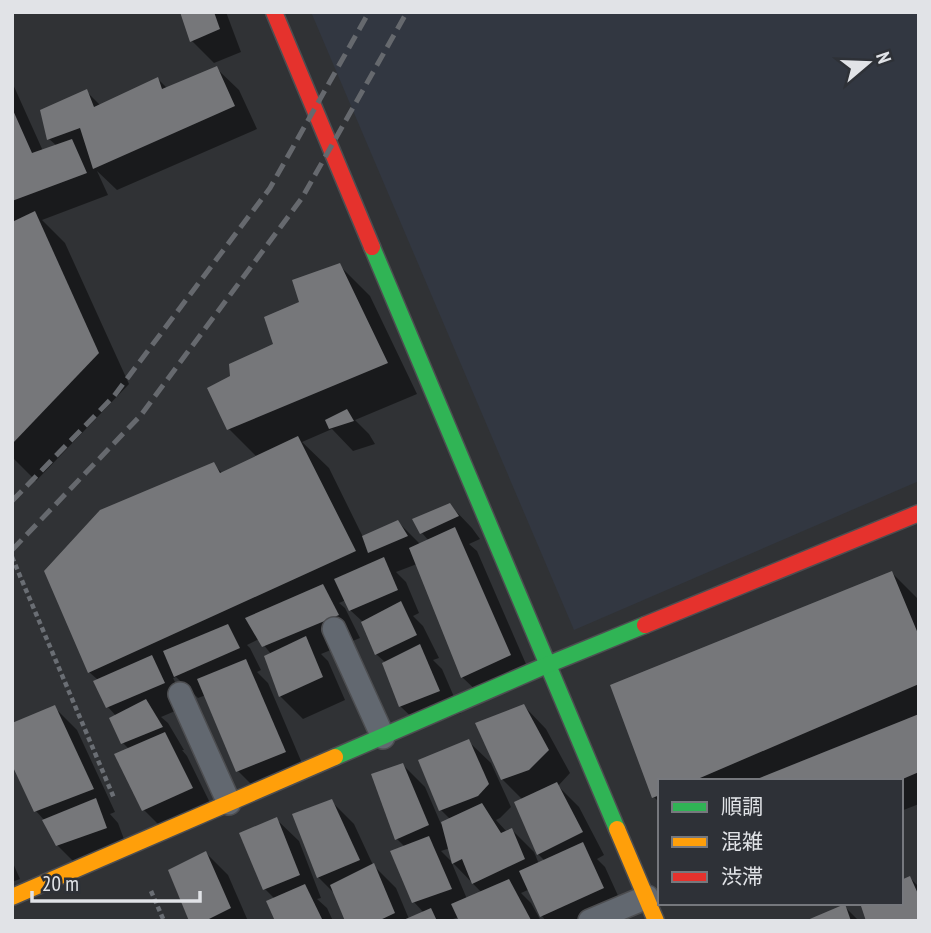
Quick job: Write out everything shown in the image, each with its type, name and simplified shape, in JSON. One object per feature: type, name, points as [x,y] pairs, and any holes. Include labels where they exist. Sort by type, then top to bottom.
[{"type":"street","points":[[274,12],[656,921]]},
{"type":"street","points":[[12,897],[547,666],[919,513]]},
{"type":"lane","points":[[334,629],[383,737]]},
{"type":"lane","points":[[180,694],[229,803]]},
{"type":"lane","points":[[590,921],[647,897]]},
{"type":"path","points":[[12,557],[164,921]]},
{"type":"shaded area","points":[[311,12],[919,12],[919,481],[574,630]]},
{"type":"building","points":[[180,12],[214,12],[220,29],[190,42]]},
{"type":"building","points":[[217,66],[235,106],[93,169],[80,128],[47,140],[40,110],[87,89],[94,107],[158,77],[162,89]]},
{"type":"building","points":[[12,108],[32,153],[72,139],[87,173],[12,201]]},
{"type":"building","points":[[35,211],[99,353],[12,444],[12,222]]},
{"type":"building","points":[[340,263],[388,363],[227,430],[207,388],[230,376],[229,364],[273,344],[264,317],[299,302],[292,280]]},
{"type":"building","points":[[347,409],[354,421],[329,429],[325,420]]},
{"type":"building","points":[[298,436],[356,551],[88,673],[44,571],[100,510],[214,462],[220,473]]},
{"type":"building","points":[[450,503],[459,516],[420,534],[412,519]]},
{"type":"building","points":[[398,520],[408,536],[368,553],[362,536]]},
{"type":"building","points":[[455,527],[511,655],[461,678],[409,548]]},
{"type":"building","points":[[384,557],[398,590],[349,611],[334,579]]},
{"type":"building","points":[[892,571],[919,636],[919,684],[698,779],[658,779],[658,796],[652,798],[610,685]]},
{"type":"building","points":[[323,584],[339,615],[262,647],[245,618]]},
{"type":"building","points":[[401,601],[417,635],[375,655],[361,622]]},
{"type":"building","points":[[228,624],[240,648],[174,677],[163,651]]},
{"type":"building","points":[[306,636],[323,677],[279,697],[264,656]]},
{"type":"building","points":[[420,644],[440,691],[399,707],[382,663]]},
{"type":"building","points":[[152,655],[165,683],[106,708],[93,681]]},
{"type":"building","points":[[246,659],[286,752],[236,772],[197,679]]},
{"type":"building","points":[[146,699],[163,727],[121,744],[109,718]]},
{"type":"building","points":[[524,704],[549,750],[529,770],[501,780],[475,723]]},
{"type":"building","points":[[55,705],[94,789],[34,812],[12,765],[12,723]]},
{"type":"building","points":[[919,714],[919,772],[903,779],[757,779]]},
{"type":"building","points":[[165,732],[193,788],[142,811],[114,754]]},
{"type":"building","points":[[469,739],[489,784],[478,796],[439,811],[418,760]]},
{"type":"building","points":[[403,763],[429,825],[395,840],[371,774]]},
{"type":"building","points":[[557,782],[583,832],[537,855],[514,802]]},
{"type":"building","points":[[96,798],[107,828],[56,846],[42,820]]},
{"type":"building","points":[[332,799],[360,860],[317,878],[292,814]]},
{"type":"building","points":[[482,803],[501,833],[512,828],[525,859],[472,884],[462,859],[452,864],[441,822]]},
{"type":"building","points":[[277,817],[300,875],[263,890],[239,833]]},
{"type":"building","points":[[429,836],[452,889],[412,903],[390,851]]},
{"type":"building","points":[[583,842],[604,888],[540,917],[519,871]]},
{"type":"building","points":[[206,851],[231,908],[205,921],[189,921],[168,870]]},
{"type":"building","points":[[374,863],[395,913],[378,921],[345,921],[330,885]]},
{"type":"building","points":[[910,876],[919,896],[919,921],[866,921],[861,905],[903,905],[903,879]]},
{"type":"building","points":[[509,879],[531,920],[459,921],[451,904]]},
{"type":"building","points":[[305,884],[323,921],[275,921],[266,901]]},
{"type":"building","points":[[845,905],[851,921],[805,921]]},
{"type":"building","points":[[431,908],[437,921],[401,921]]},
{"type":"railway","points":[[12,501],[114,396],[270,188],[369,12]]},
{"type":"railway","points":[[12,550],[141,415],[302,198],[407,12]]},
{"type":"traffic: fast","points":[[372,247],[617,829]]},
{"type":"traffic: fast","points":[[335,757],[645,625]]},
{"type":"traffic: slow","points":[[12,897],[335,757]]},
{"type":"traffic: slow","points":[[617,829],[656,921]]},
{"type":"traffic: jam","points":[[274,12],[372,247]]},
{"type":"traffic: jam","points":[[645,625],[919,513]]}]
